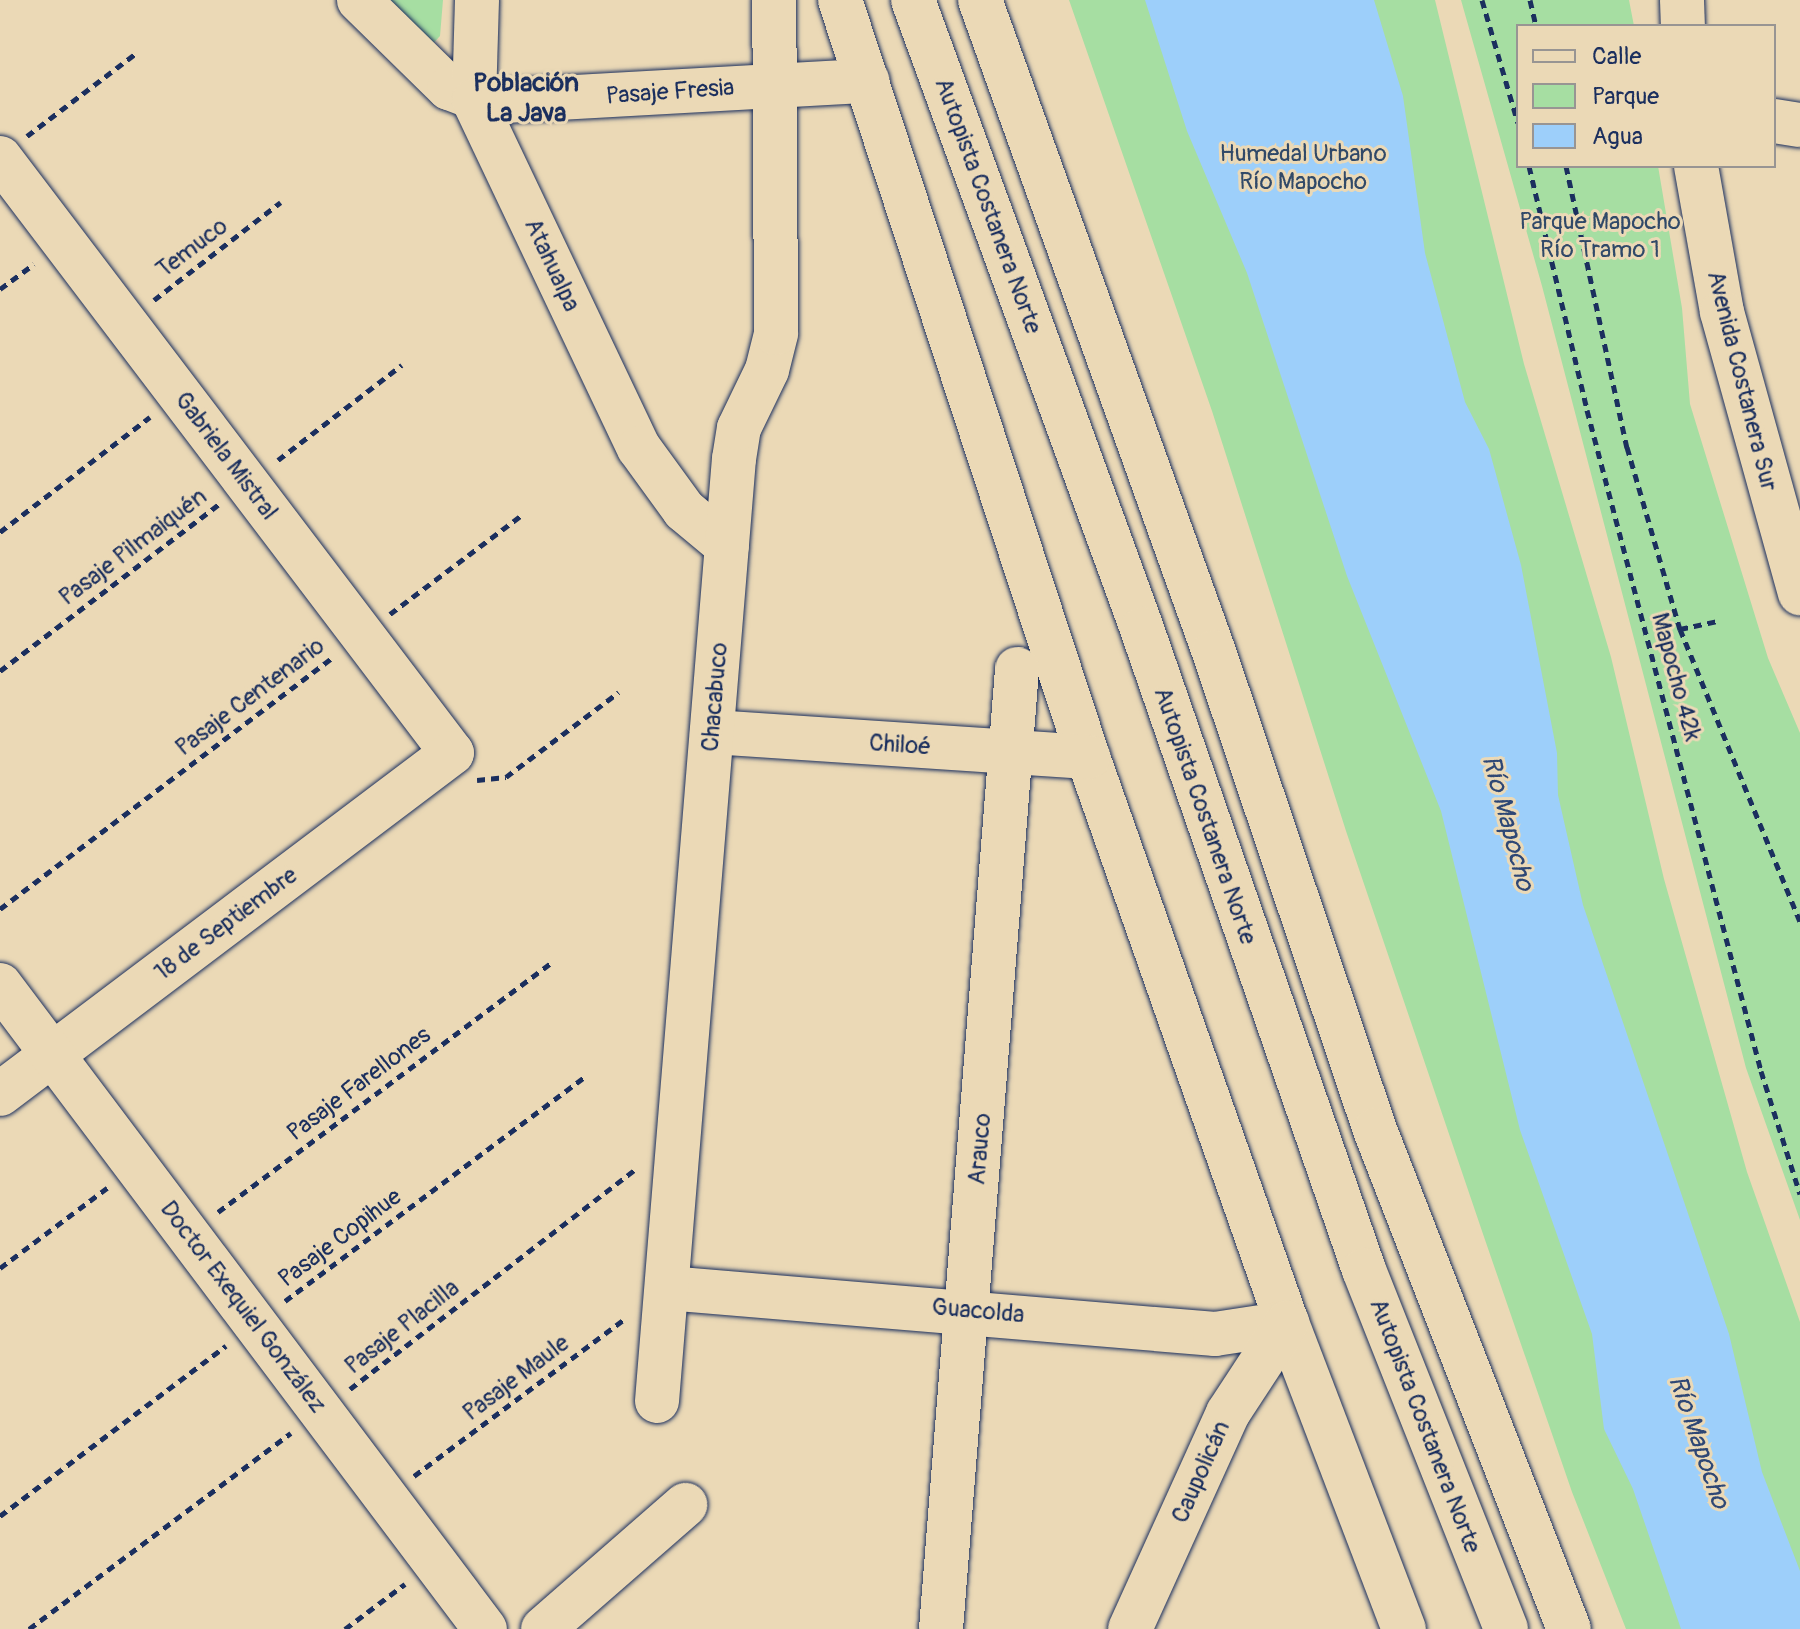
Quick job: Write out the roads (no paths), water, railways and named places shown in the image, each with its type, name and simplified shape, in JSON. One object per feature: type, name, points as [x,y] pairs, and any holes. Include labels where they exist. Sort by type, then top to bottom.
[{"type":"main road","points":[[359,0],[449,88],[474,101],[477,0]]},
{"type":"main road","name":"Chacabuco","points":[[657,1401],[739,428],[775,345],[774,0]]},
{"type":"main road","points":[[840,0],[1088,757],[1287,1323],[1404,1629]]},
{"type":"main road","name":"Autopista Costanera Norte","points":[[913,0],[1142,629],[1364,1270],[1506,1629]]},
{"type":"main road","points":[[980,0],[1214,652],[1375,1130],[1569,1629]]},
{"type":"main road","points":[[1682,0],[1683,24]]},
{"type":"main road","name":"Pasaje Fresia","points":[[474,101],[867,81]]},
{"type":"main road","name":"Atahualpa","points":[[474,101],[639,448],[684,510],[727,546]]},
{"type":"main road","points":[[1776,121],[1800,125]]},
{"type":"main road","name":"Gabriela Mistral","points":[[12,148],[125,322],[452,753]]},
{"type":"main road","name":"Avenida Costanera Sur","points":[[1696,168],[1722,312],[1800,593]]},
{"type":"main road","name":"Arauco","points":[[941,1629],[1013,754],[1017,669]]},
{"type":"main road","name":"Chiloé","points":[[712,732],[1088,757]]},
{"type":"main road","name":"18 de Septiembre","points":[[0,1094],[452,753]]},
{"type":"main road","name":"Doctor Exequiel González","points":[[0,985],[485,1629]]},
{"type":"main road","name":"Guacolda","points":[[667,1288],[966,1310],[1215,1334],[1287,1323]]},
{"type":"main road","name":"Caupolicán","points":[[1130,1629],[1228,1413],[1287,1323]]},
{"type":"main road","points":[[543,1629],[685,1505]]},
{"type":"water","name":"Río Mapocho","points":[[1145,0],[1374,0],[1403,96],[1425,253],[1465,402],[1489,449],[1521,565],[1557,753],[1558,795],[1583,905],[1729,1334],[1762,1472],[1800,1571],[1800,1629],[1681,1629],[1633,1489],[1604,1429],[1592,1334],[1520,1130],[1441,811],[1347,576],[1247,273],[1187,131]]},
{"type":"district","name":"Población La Java","points":[[526,99]]},
{"type":"park label","name":"Humedal Urbano Río Mapocho","points":[[1303,168]]},
{"type":"park label","name":"Parque Mapocho Río Tramo 1","points":[[1600,236]]}]
